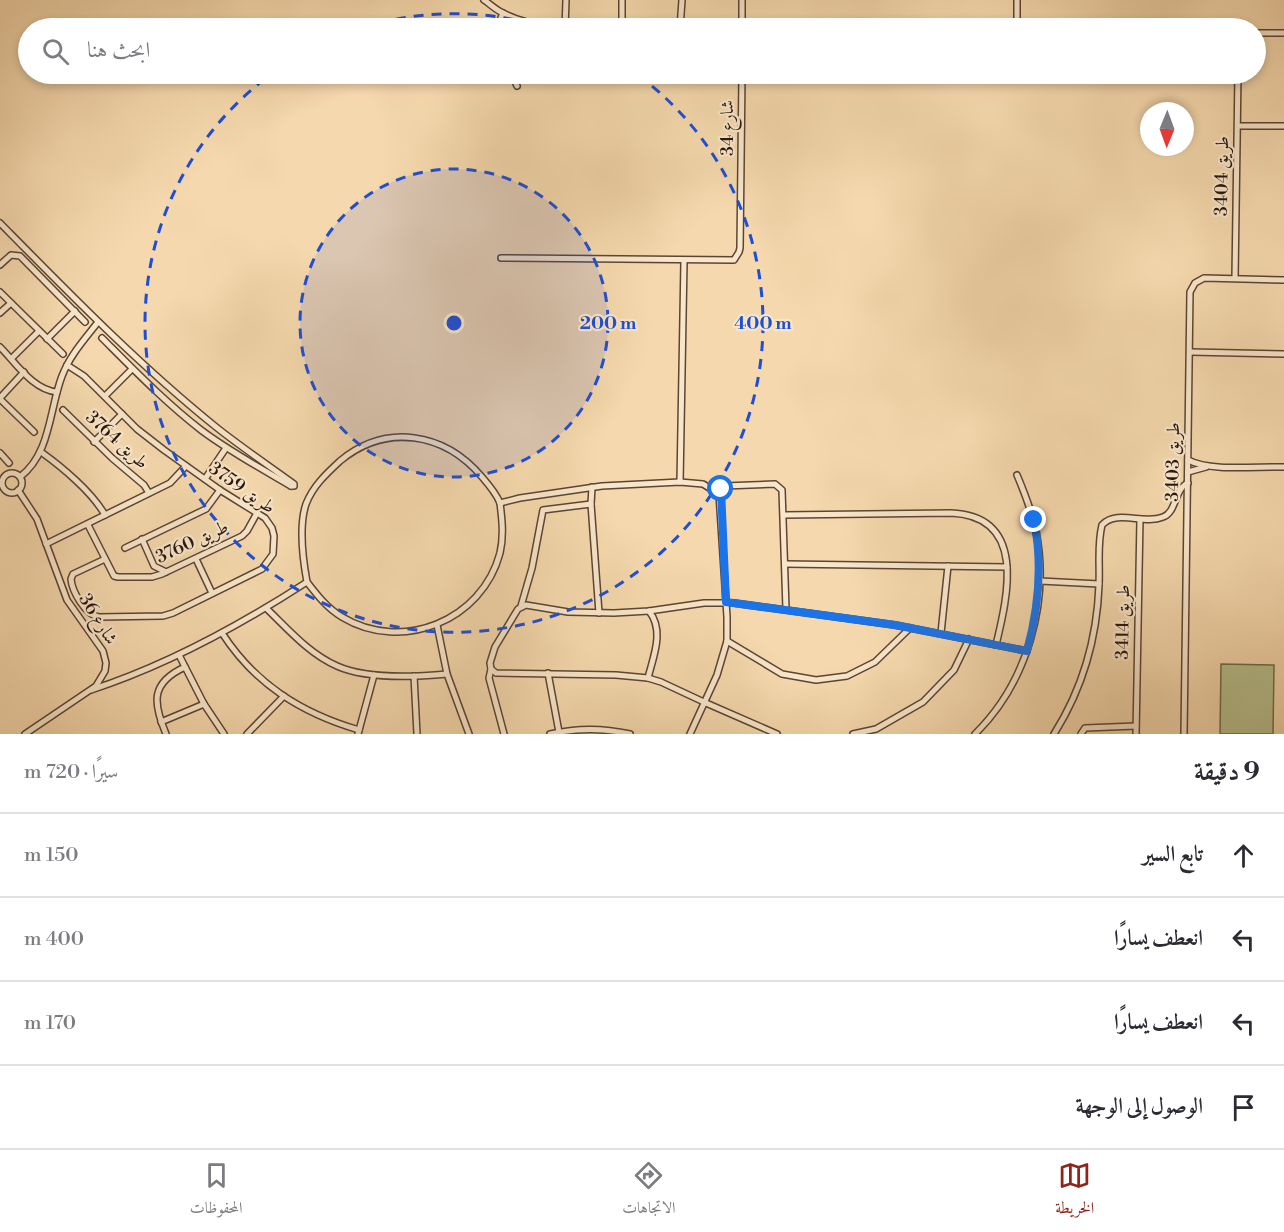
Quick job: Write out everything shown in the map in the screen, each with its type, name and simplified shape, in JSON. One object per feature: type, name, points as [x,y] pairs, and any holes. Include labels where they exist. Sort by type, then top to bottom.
[{"type":"street","points":[[484,0],[503,13],[518,18]]},
{"type":"street","points":[[565,18],[566,0]]},
{"type":"street","points":[[621,18],[622,0]]},
{"type":"street","points":[[681,18],[682,0]]},
{"type":"street","points":[[742,0],[742,18]]},
{"type":"street","points":[[1017,0],[1017,18]]},
{"type":"street","points":[[501,18],[503,13]]},
{"type":"street","points":[[1266,33],[1284,33]]},
{"type":"street","name":"شارع 34","points":[[684,261],[730,261],[738,256],[740,248],[742,84]]},
{"type":"street","name":"طريق 3404","points":[[1235,278],[1238,84]]},
{"type":"street","points":[[1238,126],[1284,126]]},
{"type":"street","points":[[0,223],[98,322],[157,377],[217,428],[294,486],[226,448],[177,410],[102,338]]},
{"type":"street","points":[[0,265],[11,255],[20,256],[85,322]]},
{"type":"street","points":[[501,258],[684,261],[680,482]]},
{"type":"street","name":"طريق 3403","points":[[1184,734],[1192,287],[1204,278],[1284,280]]},
{"type":"street","points":[[0,292],[63,354]]},
{"type":"street","points":[[0,313],[10,303]]},
{"type":"street","points":[[47,339],[75,311]]},
{"type":"street","points":[[20,477],[29,470],[41,452],[57,392],[67,365],[98,322]]},
{"type":"street","points":[[12,358],[39,331]]},
{"type":"street","points":[[0,347],[42,388],[57,392]]},
{"type":"street","points":[[1190,352],[1284,354]]},
{"type":"street","name":"طريق 3759","points":[[67,365],[84,376],[137,429],[186,466],[267,521],[273,532],[275,545],[271,558],[258,571],[167,615],[93,616],[86,610],[70,579],[73,574],[105,559]]},
{"type":"street","points":[[105,396],[132,369]]},
{"type":"street","points":[[24,372],[0,398],[34,432]]},
{"type":"street","name":"طريق 3764","points":[[63,410],[94,442],[144,485],[149,493]]},
{"type":"street","points":[[94,442],[122,414]]},
{"type":"street","points":[[405,437],[423,439],[447,446],[469,462],[496,494],[500,503],[503,527],[501,544],[492,575],[478,596],[459,613],[437,625],[413,631],[388,632],[364,627],[335,612],[322,601],[307,582],[303,535],[305,506],[322,476],[351,452],[368,443],[387,438],[405,437]]},
{"type":"street","points":[[205,479],[226,448]]},
{"type":"street","points":[[41,452],[61,467],[99,505],[105,515]]},
{"type":"street","points":[[0,453],[9,463]]},
{"type":"street","points":[[1188,460],[1197,464],[1220,466],[1284,467]]},
{"type":"street","points":[[46,544],[173,481],[186,466]]},
{"type":"street","points":[[1188,472],[1196,468],[1220,466]]},
{"type":"street","points":[[0,468],[5,475]]},
{"type":"street","points":[[5,475],[13,473],[20,477]]},
{"type":"street","points":[[5,475],[2,491],[11,493],[21,486],[20,477]]},
{"type":"street","points":[[975,734],[1004,698],[1027,651],[1036,615],[1040,581],[1038,546],[1034,520],[1017,475]]},
{"type":"street","points":[[500,503],[592,487],[680,482],[703,484],[719,494]]},
{"type":"street","points":[[1054,734],[1079,688],[1090,655],[1097,621],[1102,525],[1107,520],[1115,518],[1161,518],[1167,515],[1182,486],[1188,483]]},
{"type":"street","points":[[690,734],[706,703],[727,641],[719,494],[726,485],[777,485],[782,490],[786,609]]},
{"type":"street","points":[[592,487],[591,504],[599,613]]},
{"type":"street","name":"شارع 36","points":[[18,490],[32,511],[67,600],[104,655],[106,663],[104,674],[91,690],[25,734]]},
{"type":"street","points":[[125,548],[206,510],[220,490]]},
{"type":"street","points":[[504,734],[489,678],[490,665],[495,647],[522,606],[543,510],[591,504]]},
{"type":"street","name":"طريق 3760","points":[[88,525],[115,577],[149,577],[196,559],[244,534],[257,513]]},
{"type":"street","points":[[784,515],[951,513],[969,515],[985,521],[997,532],[1004,548],[1007,567],[1006,600],[996,645]]},
{"type":"street","name":"طريق 3414","points":[[1136,734],[1140,519]]},
{"type":"street","points":[[142,539],[154,566],[166,572]]},
{"type":"street","points":[[196,559],[212,593]]},
{"type":"street","points":[[785,564],[1007,567]]},
{"type":"street","points":[[149,577],[154,566]]},
{"type":"street","points":[[941,633],[948,566]]},
{"type":"street","points":[[1040,581],[1099,584]]},
{"type":"street","points":[[91,690],[128,678],[222,633],[307,582]]},
{"type":"street","points":[[522,606],[599,613],[649,611],[726,602],[941,633],[1027,651]]},
{"type":"street","points":[[266,608],[306,647],[337,667],[374,675],[447,674]]},
{"type":"street","points":[[648,678],[658,632],[656,622],[649,611]]},
{"type":"street","points":[[437,625],[447,674],[469,734]]},
{"type":"street","points":[[727,641],[782,674],[816,680],[847,676],[875,662],[910,628]]},
{"type":"street","points":[[222,633],[248,668],[284,696],[307,711],[359,732],[374,675]]},
{"type":"street","points":[[853,734],[876,729],[923,702],[954,670],[969,639]]},
{"type":"street","points":[[179,654],[204,704],[224,734]]},
{"type":"street","points":[[166,734],[156,707],[158,689],[170,675],[185,667]]},
{"type":"street","points":[[491,669],[496,673],[616,675],[648,678],[661,681],[777,734]]},
{"type":"street","points":[[548,673],[559,732]]},
{"type":"street","points":[[414,676],[417,734]]},
{"type":"street","points":[[247,734],[284,696]]},
{"type":"street","points":[[161,722],[204,704]]},
{"type":"street","points":[[1080,734],[1085,728],[1136,726]]},
{"type":"street","points":[[550,734],[601,730],[630,734]]},
{"type":"green space","points":[[1221,664],[1274,665],[1273,734],[1220,734]]},
{"type":"route","points":[[721,489],[719,494],[726,602],[895,625],[1027,651],[1036,615],[1040,581],[1040,558],[1034,520]]}]
